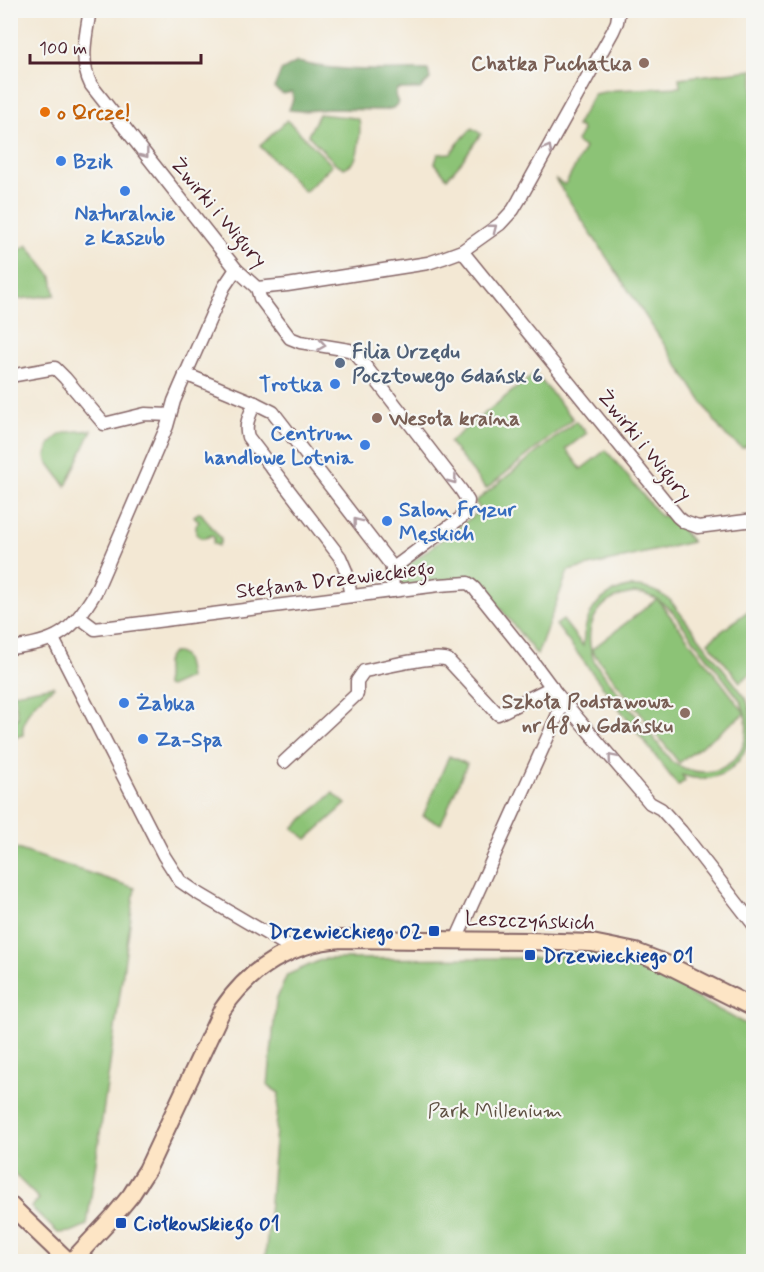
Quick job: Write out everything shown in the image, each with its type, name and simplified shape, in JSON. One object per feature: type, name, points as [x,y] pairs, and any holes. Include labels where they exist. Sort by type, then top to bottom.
[{"type":"street","name":"Żwirki i Wigury","points":[[90,10],[84,51],[86,74],[91,85],[236,269],[257,288],[428,262],[462,251],[500,224],[513,210],[613,31],[619,10]]},
{"type":"street","name":"Żwirki i Wigury","points":[[462,251],[678,517],[698,527],[753,520]]},
{"type":"street","points":[[10,648],[53,639],[82,614],[95,593],[167,426],[185,375],[224,287],[236,269]]},
{"type":"street","points":[[257,288],[260,298],[290,338],[300,342],[349,350],[356,354],[468,501],[462,517],[392,569]]},
{"type":"street","points":[[10,376],[55,368],[104,424],[145,414],[170,415]]},
{"type":"street","points":[[185,375],[273,412],[391,565],[393,591]]},
{"type":"street","points":[[255,403],[246,426],[248,437],[340,557],[346,571],[351,596]]},
{"type":"street","name":"Stefana Drzewieckiego","points":[[79,617],[95,629],[468,583],[650,803],[661,809],[681,831],[753,925]]},
{"type":"street","points":[[53,639],[164,856],[180,881],[207,900],[293,950]]},
{"type":"street","points":[[284,762],[357,694],[357,681],[363,671],[426,659],[444,658],[498,714],[552,687]]},
{"type":"street","points":[[456,940],[564,701]]},
{"type":"street","name":"Leszczyńskich","points":[[70,1262],[114,1216],[144,1175],[158,1150],[222,1010],[232,994],[255,972],[293,950],[323,940],[341,939],[592,943],[626,950],[662,962],[753,1008]]},
{"type":"street","points":[[10,1205],[70,1262]]},
{"type":"green space","points":[[297,62],[344,69],[428,70],[430,79],[420,89],[397,89],[395,95],[398,103],[393,108],[384,110],[289,110],[293,99],[292,92],[283,94],[274,88],[281,71]]},
{"type":"green space","points":[[753,70],[754,440],[742,448],[723,433],[716,423],[555,179],[565,185],[585,148],[576,142],[582,131],[581,127],[576,126],[594,94],[615,90],[680,87],[679,78]]},
{"type":"green space","points":[[319,114],[359,120],[358,151],[349,166],[344,168],[335,163],[308,135]]},
{"type":"green space","points":[[287,120],[332,165],[305,192],[260,146]]},
{"type":"green space","points":[[472,128],[481,134],[447,178],[435,163],[438,154],[451,153]]},
{"type":"green space","points":[[27,245],[52,277],[55,295],[11,300],[11,257]]},
{"type":"green space","points":[[535,373],[573,419],[486,489],[449,442]]},
{"type":"green space","points":[[576,421],[587,433],[566,449],[581,469],[606,450],[660,516],[670,515],[692,542],[568,571],[537,655],[475,576],[403,586],[396,580],[399,572],[481,510],[475,502]]},
{"type":"green space","points":[[92,430],[66,486],[47,461],[46,455],[50,443],[64,433]]},
{"type":"green space","points":[[200,512],[221,539],[218,546],[213,543],[212,535],[203,538],[196,534],[196,525],[199,522],[194,516]]},
{"type":"green space","points":[[628,587],[645,588],[670,600],[746,698],[750,715],[747,747],[729,770],[715,777],[700,778],[682,775],[685,780],[678,786],[556,625],[563,620],[583,646],[589,616],[600,601]],"holes":[[[634,593],[657,599],[591,650],[590,638],[595,617],[609,601]],[[658,600],[671,610],[740,700],[744,711]],[[591,650],[679,763],[744,714],[746,735],[741,750],[732,761],[720,769],[705,772],[689,770],[672,762],[595,663]]]},
{"type":"green space","points":[[753,607],[753,672],[740,682],[708,642]]},
{"type":"green space","points":[[172,653],[181,654],[187,664],[189,678],[169,687],[165,683],[166,664]]},
{"type":"green space","points":[[53,686],[28,713],[23,735],[16,737],[11,749],[11,719],[18,718],[14,693]]},
{"type":"green space","points":[[449,756],[467,764],[441,824],[423,816]]},
{"type":"green space","points":[[333,793],[346,804],[307,839],[293,828]]},
{"type":"green space","points":[[11,847],[135,888],[87,1225],[71,1232],[58,1233],[31,1207],[39,1199],[11,1171]]},
{"type":"green space","name":"Park Millenium","points":[[573,950],[603,953],[660,972],[688,985],[689,994],[753,1028],[753,1261],[265,1262],[279,1093],[268,1086],[276,1001],[287,975],[323,959],[556,958]]},
{"type":"place","name":"Chatka Puchatka","points":[[644,63]]},
{"type":"place","name":"o Qrcze!","points":[[45,112]]},
{"type":"place","name":"Bzik","points":[[61,161]]},
{"type":"place","name":"Naturalnie z Kaszub","points":[[125,191]]},
{"type":"place","name":"Filia Urzędu Pocztowego Gdańsk 6","points":[[340,363]]},
{"type":"place","name":"Trotka","points":[[335,384]]},
{"type":"place","name":"Wesoła kraina","points":[[377,418]]},
{"type":"place","name":"Centrum handlowe Lotnia","points":[[365,445]]},
{"type":"place","name":"Salon Fryzur Męskich","points":[[387,521]]},
{"type":"place","name":"Żabka","points":[[124,703]]},
{"type":"place","name":"Szkoła Podstawowa nr 48 w Gdańsku","points":[[685,713]]},
{"type":"place","name":"Za-Spa","points":[[143,739]]},
{"type":"place","name":"Drzewieckiego 02","points":[[434,931]]},
{"type":"place","name":"Drzewieckiego 01","points":[[530,955]]},
{"type":"place","name":"Ciołkowskiego 01","points":[[121,1223]]}]
